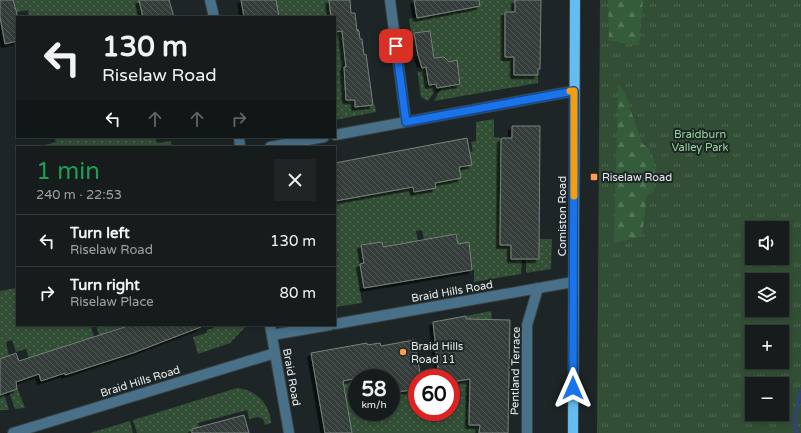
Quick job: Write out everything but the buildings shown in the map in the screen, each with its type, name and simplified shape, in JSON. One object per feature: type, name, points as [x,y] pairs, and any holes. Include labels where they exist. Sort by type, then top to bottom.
[{"type":"main road","name":"Comiston Road","points":[[573,433],[575,0]]},
{"type":"street","points":[[210,0],[214,16]]},
{"type":"street","points":[[390,0],[406,122]]},
{"type":"street","points":[[336,135],[574,91]]},
{"type":"street","points":[[275,146],[319,138]]},
{"type":"street","name":"Braid Hills Road","points":[[336,324],[573,282]]},
{"type":"street","name":"Pentland Terrace","points":[[526,433],[527,324],[538,288]]},
{"type":"street","name":"Braid Road","points":[[270,326],[289,433]]},
{"type":"street","points":[[272,335],[324,326]]},
{"type":"street","name":"Braid Hills Road","points":[[13,433],[275,353]]},
{"type":"green space","points":[[13,0],[139,0],[141,7],[168,11],[172,10],[173,15],[29,16],[28,10],[2,15],[9,5],[14,3]]},
{"type":"green space","points":[[273,0],[329,0],[331,16],[279,16],[279,13],[274,14]]},
{"type":"green space","points":[[472,0],[515,0],[515,7],[505,50],[505,57],[514,57],[514,75],[538,75],[538,83],[434,101],[442,87],[460,84],[457,61],[451,61],[451,65],[443,57],[435,62],[430,31],[415,33],[420,56],[415,57],[409,19],[473,7]]},
{"type":"green space","name":"Braidburn Valley Park","points":[[600,0],[801,0],[801,433],[597,433]]},
{"type":"green space","points":[[608,0],[643,0],[639,46],[609,40]]},
{"type":"green space","points":[[356,24],[357,29],[359,29],[359,31],[342,33],[346,67],[341,68],[342,74],[353,73],[345,89],[346,100],[355,100],[355,107],[375,105],[376,112],[336,120],[336,32],[349,30],[336,26]]},
{"type":"green space","points":[[426,67],[437,88],[428,101],[421,97],[417,68]]},
{"type":"green space","points":[[618,86],[624,91],[642,143],[649,149],[655,162],[656,178],[654,191],[647,195],[643,228],[640,237],[614,243]]},
{"type":"green space","points":[[494,119],[494,137],[502,138],[500,245],[511,245],[511,259],[522,259],[521,274],[474,282],[474,270],[472,270],[469,243],[458,244],[456,234],[426,250],[422,230],[416,231],[420,251],[409,242],[397,244],[385,257],[382,242],[361,245],[364,263],[360,264],[364,288],[360,289],[362,303],[336,307],[336,258],[338,257],[336,245],[336,201],[432,170],[472,165],[469,152],[473,151],[471,142],[476,141],[476,122]]},
{"type":"green space","points":[[54,138],[155,138],[157,143],[171,141],[172,146],[45,146],[56,142]]},
{"type":"green space","points":[[539,239],[552,239],[551,269],[526,273],[526,259],[539,259]]},
{"type":"green space","points":[[16,288],[16,326],[91,326],[94,337],[69,344],[76,367],[30,362],[26,349],[16,352],[12,340],[6,342],[9,356],[0,359],[0,291]]},
{"type":"green space","points":[[491,311],[492,319],[481,320],[470,377],[470,394],[477,418],[479,433],[352,433],[350,421],[400,421],[400,392],[408,390],[408,421],[460,421],[460,369],[452,369],[447,319],[459,317],[460,323],[466,320],[466,316]]},
{"type":"green space","points":[[96,326],[124,326],[104,333],[111,356],[101,342]]},
{"type":"green space","points":[[213,326],[246,326],[230,343],[198,354],[193,337],[207,333],[207,330],[214,328]]},
{"type":"green space","points":[[342,375],[348,377],[348,410]]},
{"type":"green space","points":[[17,387],[25,408],[15,409],[9,392],[17,389]]},
{"type":"green space","points":[[237,388],[251,392],[261,399],[268,410],[271,423],[265,425],[263,419],[258,417],[249,419],[247,410],[198,423],[200,433],[137,433],[133,420]]},
{"type":"green space","points":[[4,394],[9,410],[0,410],[0,395]]},
{"type":"green space","points":[[130,421],[133,433],[90,433]]},
{"type":"waterway","points":[[797,433],[794,420],[801,391]]},
{"type":"slow traffic","points":[[570,91],[574,91],[574,196]]},
{"type":"place","name":"Riselaw Road","points":[[594,177]]},
{"type":"place","name":"Braid Hills Road 11","points":[[403,352]]},
{"type":"route","points":[[396,46],[406,122],[574,91],[573,388]]}]
